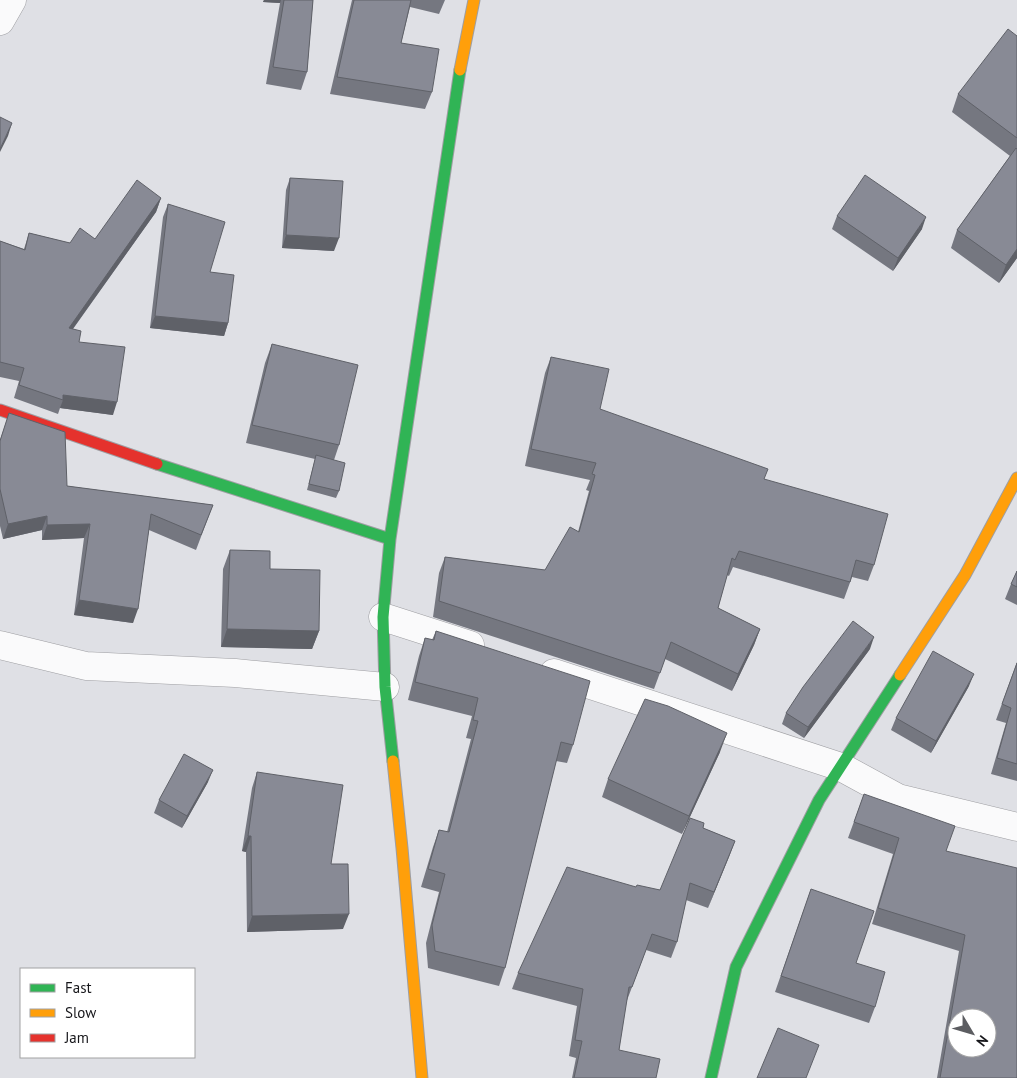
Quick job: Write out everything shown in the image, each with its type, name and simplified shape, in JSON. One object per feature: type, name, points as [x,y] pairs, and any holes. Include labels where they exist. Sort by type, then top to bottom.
[{"type":"street","points":[[0,22],[12,0]]},
{"type":"street","points":[[422,1078],[402,848],[385,687],[384,617],[390,539],[463,53],[474,0]]},
{"type":"street","points":[[0,410],[174,470],[390,539]]},
{"type":"street","points":[[711,1078],[736,967],[819,800],[965,575],[1017,479]]},
{"type":"street","points":[[384,617],[496,654]]},
{"type":"street","points":[[0,645],[86,666],[235,673],[385,687]]},
{"type":"street","points":[[533,666],[841,767],[898,798],[1017,827]]},
{"type":"building","points":[[284,0],[313,0],[307,72],[273,67]]},
{"type":"building","points":[[354,0],[411,0],[401,43],[439,49],[432,92],[337,77]]},
{"type":"building","points":[[1008,29],[1017,36],[1017,138],[958,94]]},
{"type":"building","points":[[0,117],[12,123],[0,149]]},
{"type":"building","points":[[1016,148],[1017,249],[1006,265],[957,230]]},
{"type":"building","points":[[865,175],[926,217],[898,258],[837,216]]},
{"type":"building","points":[[290,178],[343,181],[339,238],[286,235]]},
{"type":"building","points":[[137,180],[161,198],[69,328],[81,331],[79,342],[125,347],[117,402],[63,395],[63,400],[19,385],[24,368],[0,362],[0,241],[25,250],[29,233],[70,243],[80,228],[95,239]]},
{"type":"building","points":[[168,204],[225,222],[210,272],[234,275],[228,323],[155,316]]},
{"type":"building","points":[[272,344],[358,365],[339,445],[252,425]]},
{"type":"building","points":[[551,357],[609,369],[600,409],[768,469],[764,479],[888,514],[874,565],[856,560],[850,582],[739,551],[735,560],[732,558],[718,608],[760,629],[738,674],[671,642],[660,673],[439,601],[445,557],[545,570],[570,527],[579,532],[595,475],[592,474],[596,463],[531,449]]},
{"type":"building","points":[[9,413],[65,432],[67,486],[213,505],[201,535],[151,514],[138,609],[79,600],[90,524],[47,525],[47,516],[8,524],[0,489],[0,441]]},
{"type":"building","points":[[316,455],[345,463],[339,491],[309,484]]},
{"type":"building","points":[[230,550],[270,551],[270,569],[320,570],[319,631],[227,629]]},
{"type":"building","points":[[1017,571],[1017,587],[1011,584]]},
{"type":"building","points":[[853,621],[874,637],[808,727],[786,713],[803,687]]},
{"type":"building","points":[[436,631],[590,681],[573,745],[561,742],[505,968],[435,951],[432,925],[445,874],[428,869],[439,830],[449,832],[478,721],[473,720],[478,698],[415,682],[425,638],[434,640]]},
{"type":"building","points":[[933,651],[974,674],[936,741],[896,718]]},
{"type":"building","points":[[1017,663],[1017,764],[997,758],[1011,708],[1002,704]]},
{"type":"building","points":[[645,699],[668,706],[727,733],[689,816],[608,779]]},
{"type":"building","points":[[184,754],[213,770],[187,816],[159,800]]},
{"type":"building","points":[[257,772],[343,785],[331,864],[348,864],[349,914],[252,916],[251,836],[248,836]]},
{"type":"building","points":[[864,794],[955,826],[946,851],[1017,868],[1017,1078],[940,1078],[947,1038],[947,1058],[997,1058],[997,1008],[952,1008],[965,935],[878,908],[899,838],[854,822]]},
{"type":"building","points":[[690,818],[704,823],[703,828],[735,841],[714,892],[690,883],[677,942],[652,934],[632,987],[629,987],[619,1050],[660,1059],[656,1078],[574,1078],[582,1041],[575,1040],[583,989],[518,973],[567,867],[636,887],[637,885],[660,890]]},
{"type":"building","points":[[811,889],[874,911],[856,963],[885,972],[875,1007],[781,976]]},
{"type":"building","points":[[778,1028],[819,1045],[806,1078],[757,1078]]},
{"type":"traffic: fast","points":[[393,761],[385,687],[383,617],[390,539],[460,70]]},
{"type":"traffic: fast","points":[[157,464],[390,539]]},
{"type":"traffic: fast","points":[[711,1078],[736,967],[819,800],[900,675]]},
{"type":"traffic: slow","points":[[460,70],[474,0]]},
{"type":"traffic: slow","points":[[900,675],[965,575],[1017,478]]},
{"type":"traffic: slow","points":[[393,761],[422,1078]]},
{"type":"traffic: jam","points":[[0,410],[157,464]]}]
